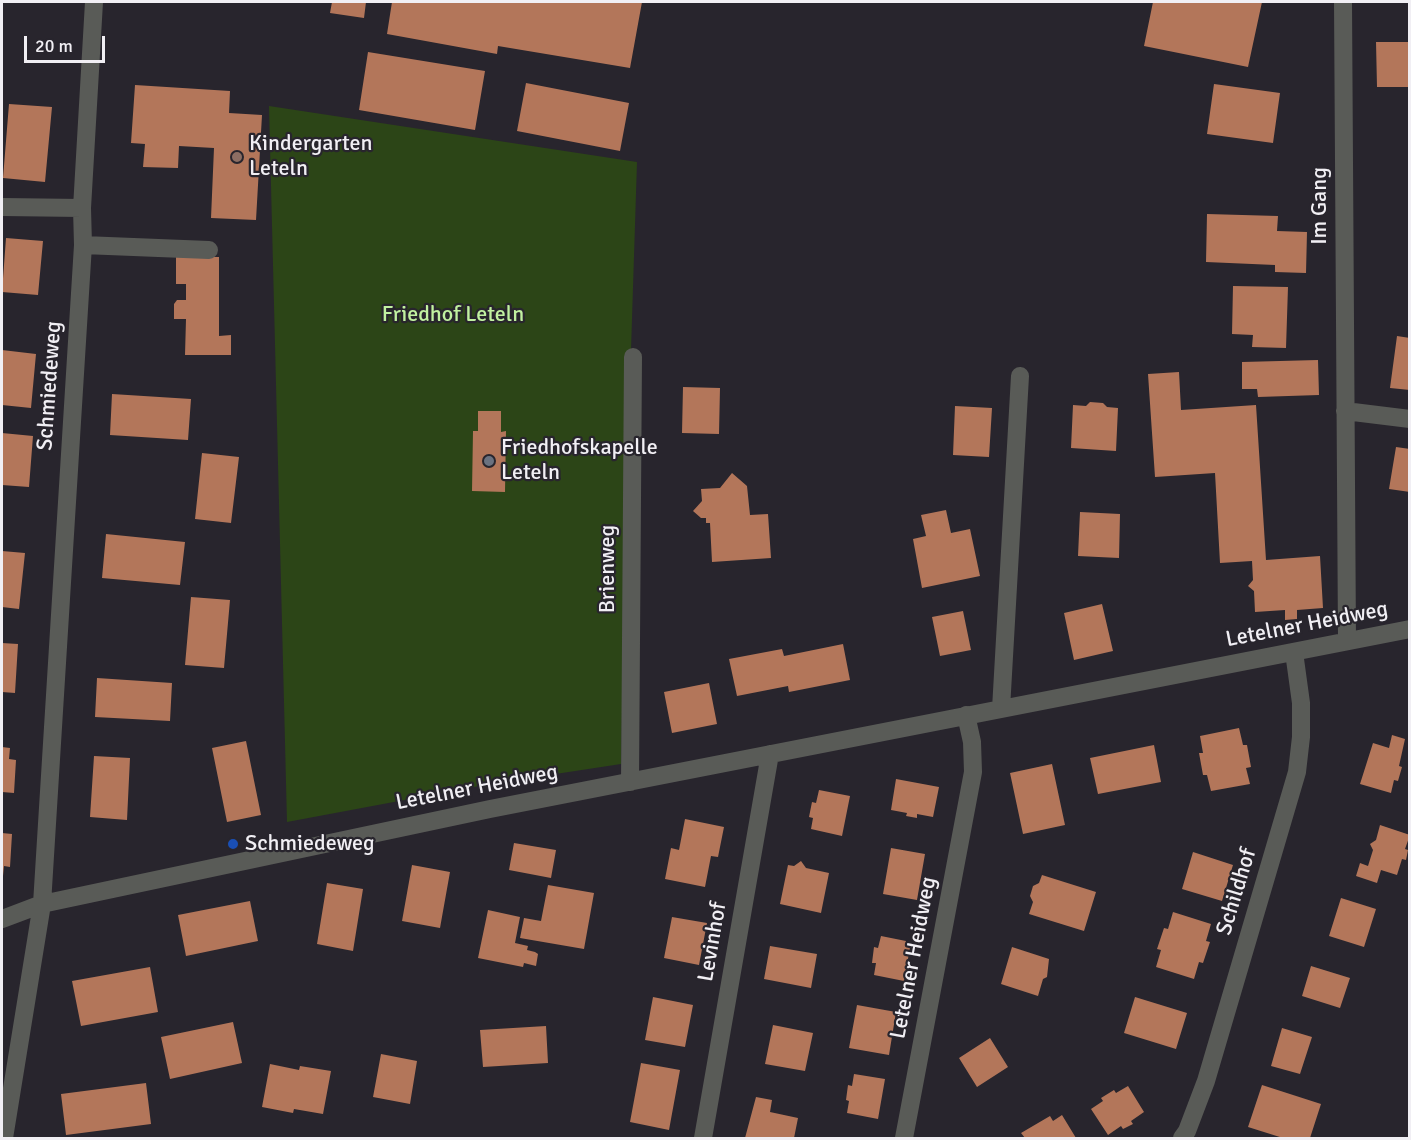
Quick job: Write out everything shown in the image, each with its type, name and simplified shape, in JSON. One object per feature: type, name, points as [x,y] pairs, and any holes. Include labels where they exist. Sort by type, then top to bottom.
[{"type":"street","name":"Schmiedeweg","points":[[4,1138],[42,904],[83,245],[82,208],[94,2]]},
{"type":"street","name":"Im Gang","points":[[1342,2],[1347,641]]},
{"type":"street","points":[[2,207],[82,208]]},
{"type":"street","points":[[83,245],[209,250]]},
{"type":"street","name":"Brienweg","points":[[630,782],[633,357]]},
{"type":"street","points":[[1002,709],[1020,376]]},
{"type":"street","points":[[1345,411],[1410,419]]},
{"type":"street","name":"Letelner Heidweg","points":[[2,919],[42,904],[490,809],[1410,629]]},
{"type":"street","name":"Schildhof","points":[[1182,1138],[1187,1131],[1206,1081],[1296,772],[1301,737],[1301,703],[1294,652]]},
{"type":"street","name":"Letelner Heidweg","points":[[904,1138],[973,772],[972,742],[966,715]]},
{"type":"street","name":"Levinhof","points":[[703,1138],[770,754]]},
{"type":"green space","name":"Friedhof Leteln","points":[[269,106],[637,162],[626,507],[621,764],[490,784],[287,822]]},
{"type":"building","points":[[332,2],[366,2],[364,18],[330,13]]},
{"type":"building","points":[[392,2],[642,2],[630,68],[498,46],[497,54],[387,34]]},
{"type":"building","points":[[1153,2],[1262,2],[1248,67],[1144,46]]},
{"type":"building","points":[[1376,42],[1410,42],[1410,87],[1377,87]]},
{"type":"building","points":[[368,52],[485,71],[475,130],[359,110]]},
{"type":"building","points":[[526,83],[629,103],[620,151],[517,131]]},
{"type":"building","points":[[1214,84],[1280,93],[1273,143],[1207,134]]},
{"type":"building","name":"Kindergarten Leteln","points":[[135,85],[230,91],[229,113],[262,115],[256,220],[211,218],[214,148],[179,146],[178,168],[143,167],[145,144],[131,143]]},
{"type":"building","points":[[9,104],[52,107],[45,182],[3,178]]},
{"type":"building","points":[[1207,214],[1278,216],[1277,231],[1307,232],[1306,273],[1275,272],[1275,265],[1206,262]]},
{"type":"building","points":[[6,238],[43,241],[38,295],[2,292]]},
{"type":"building","points":[[176,257],[219,257],[219,336],[231,335],[231,355],[185,355],[186,319],[174,319],[174,304],[177,300],[186,300],[186,284],[176,284]]},
{"type":"building","points":[[1233,286],[1288,287],[1286,348],[1252,347],[1253,335],[1232,334]]},
{"type":"building","points":[[1397,336],[1410,338],[1410,390],[1390,388]]},
{"type":"building","points":[[2,350],[36,354],[31,408],[2,405]]},
{"type":"building","points":[[1318,360],[1319,395],[1258,397],[1257,389],[1242,389],[1242,362]]},
{"type":"building","points":[[1179,372],[1181,410],[1256,405],[1266,560],[1320,556],[1323,608],[1297,610],[1297,619],[1285,620],[1285,610],[1255,612],[1254,591],[1248,586],[1253,580],[1252,561],[1220,563],[1215,473],[1155,477],[1148,374]]},
{"type":"building","points":[[683,387],[720,388],[719,434],[682,433]]},
{"type":"building","points":[[112,394],[191,399],[188,440],[110,435]]},
{"type":"building","points":[[1090,402],[1118,408],[1116,451],[1071,448],[1073,405],[1086,406]]},
{"type":"building","points":[[955,406],[992,408],[989,457],[953,455]]},
{"type":"building","name":"Friedhofskapelle Leteln","points":[[478,411],[501,411],[501,432],[506,431],[505,492],[472,491],[473,431],[478,431]]},
{"type":"building","points":[[2,433],[33,436],[29,487],[2,485]]},
{"type":"building","points":[[1396,447],[1410,449],[1410,492],[1389,489]]},
{"type":"building","points":[[202,453],[239,457],[231,523],[195,519]]},
{"type":"building","points":[[732,473],[747,486],[750,515],[768,514],[771,558],[712,562],[710,523],[706,523],[706,518],[701,518],[693,511],[702,501],[701,489],[720,488]]},
{"type":"building","points":[[946,510],[951,533],[970,529],[980,576],[922,588],[913,539],[926,536],[921,515]]},
{"type":"building","points":[[1080,512],[1120,514],[1119,558],[1078,556]]},
{"type":"building","points":[[106,534],[185,542],[180,585],[102,578]]},
{"type":"building","points":[[2,551],[25,553],[19,609],[2,607]]},
{"type":"building","points":[[191,597],[230,600],[224,668],[185,665]]},
{"type":"building","points":[[1102,604],[1113,651],[1074,660],[1064,613]]},
{"type":"building","points":[[963,611],[971,650],[940,656],[932,617]]},
{"type":"building","points":[[2,643],[18,644],[15,693],[2,692]]},
{"type":"building","points":[[843,644],[850,680],[789,692],[788,686],[737,696],[729,659],[782,649],[784,656]]},
{"type":"building","points":[[97,678],[172,683],[170,721],[95,717]]},
{"type":"building","points":[[709,683],[717,724],[672,733],[664,692]]},
{"type":"building","points":[[1239,728],[1243,745],[1247,745],[1251,767],[1246,768],[1250,784],[1211,791],[1207,775],[1203,775],[1199,753],[1203,753],[1200,736]]},
{"type":"building","points":[[1392,735],[1405,739],[1399,766],[1402,767],[1398,781],[1394,780],[1391,793],[1360,784],[1373,743],[1389,748]]},
{"type":"building","points":[[246,741],[261,815],[227,822],[212,748]]},
{"type":"building","points":[[1154,745],[1161,782],[1098,794],[1090,758]]},
{"type":"building","points":[[2,747],[10,748],[9,759],[16,760],[14,793],[2,792]]},
{"type":"building","points":[[94,756],[130,758],[127,820],[90,817]]},
{"type":"building","points":[[1052,764],[1065,825],[1023,834],[1010,773]]},
{"type":"building","points":[[896,779],[939,787],[933,817],[917,814],[917,818],[906,816],[907,813],[891,810]]},
{"type":"building","points":[[819,790],[850,796],[842,836],[811,829],[813,818],[809,817],[812,802],[816,803]]},
{"type":"building","points":[[685,819],[724,827],[718,857],[711,856],[705,887],[665,879],[671,848],[679,850]]},
{"type":"building","points":[[1380,825],[1410,835],[1405,849],[1408,850],[1406,860],[1402,859],[1397,875],[1381,870],[1377,883],[1356,876],[1360,863],[1368,866],[1373,850],[1370,844],[1376,840]]},
{"type":"building","points":[[2,833],[12,834],[10,867],[4,866],[3,876],[2,876]]},
{"type":"building","points":[[514,843],[556,850],[551,878],[509,870]]},
{"type":"building","points":[[891,848],[925,854],[917,900],[883,894]]},
{"type":"building","points":[[1193,852],[1233,865],[1222,901],[1182,889]]},
{"type":"building","points":[[801,861],[806,868],[829,873],[821,913],[780,904],[788,865],[794,866]]},
{"type":"building","points":[[412,865],[450,872],[440,928],[402,921]]},
{"type":"building","points":[[1042,875],[1096,892],[1084,931],[1029,914],[1033,902],[1030,896],[1033,886],[1039,883]]},
{"type":"building","points":[[327,883],[363,889],[353,951],[317,944]]},
{"type":"building","points":[[548,885],[594,893],[584,949],[520,938],[524,918],[541,921]]},
{"type":"building","points":[[1341,898],[1376,909],[1364,947],[1329,936]]},
{"type":"building","points":[[250,901],[258,941],[186,956],[178,915]]},
{"type":"building","points":[[488,910],[520,917],[515,943],[528,946],[527,950],[538,954],[536,966],[524,963],[523,967],[478,958]]},
{"type":"building","points":[[1173,912],[1211,924],[1206,941],[1210,942],[1203,963],[1199,962],[1194,979],[1156,967],[1161,950],[1157,949],[1164,928],[1168,929]]},
{"type":"building","points":[[672,917],[707,923],[699,965],[664,958]]},
{"type":"building","points":[[881,936],[911,942],[904,981],[874,975],[876,963],[872,963],[874,947],[878,948]]},
{"type":"building","points":[[770,946],[817,954],[811,988],[764,979]]},
{"type":"building","points":[[1012,947],[1049,959],[1047,977],[1043,979],[1038,996],[1001,984]]},
{"type":"building","points":[[1311,966],[1350,978],[1340,1008],[1302,996]]},
{"type":"building","points":[[150,967],[158,1012],[81,1026],[72,981]]},
{"type":"building","points":[[653,997],[693,1005],[685,1047],[645,1040]]},
{"type":"building","points":[[1135,997],[1187,1013],[1176,1049],[1124,1033]]},
{"type":"building","points":[[857,1005],[896,1012],[889,1055],[849,1048]]},
{"type":"building","points":[[233,1022],[242,1063],[170,1079],[161,1037]]},
{"type":"building","points":[[773,1025],[813,1033],[805,1071],[765,1064]]},
{"type":"building","points":[[546,1026],[548,1063],[483,1067],[480,1030]]},
{"type":"building","points":[[1282,1028],[1312,1037],[1300,1074],[1271,1066]]},
{"type":"building","points":[[990,1038],[1008,1067],[977,1087],[959,1058]]},
{"type":"building","points":[[381,1054],[417,1061],[410,1104],[373,1097]]},
{"type":"building","points":[[641,1063],[680,1070],[669,1130],[630,1122]]},
{"type":"building","points":[[270,1064],[299,1070],[300,1066],[331,1071],[323,1114],[294,1109],[293,1113],[262,1107]]},
{"type":"building","points":[[854,1074],[885,1079],[878,1119],[847,1113],[848,1085],[852,1086]]},
{"type":"building","points":[[146,1083],[151,1124],[66,1135],[61,1094]]},
{"type":"building","points":[[1262,1085],[1321,1104],[1310,1138],[1283,1138],[1248,1127]]},
{"type":"building","points":[[1128,1086],[1144,1112],[1131,1121],[1133,1124],[1123,1129],[1121,1126],[1108,1135],[1091,1109],[1103,1101],[1101,1098],[1114,1090],[1116,1093]]},
{"type":"building","points":[[756,1097],[772,1100],[770,1112],[798,1118],[794,1138],[745,1138]]},
{"type":"building","points":[[1062,1115],[1076,1138],[1025,1138],[1021,1133],[1050,1116],[1053,1121]]},
{"type":"place","name":"Kindergarten Leteln","points":[[237,157]]},
{"type":"place","name":"Friedhofskapelle Leteln","points":[[489,461]]},
{"type":"place","name":"Schmiedeweg","points":[[233,844]]}]
